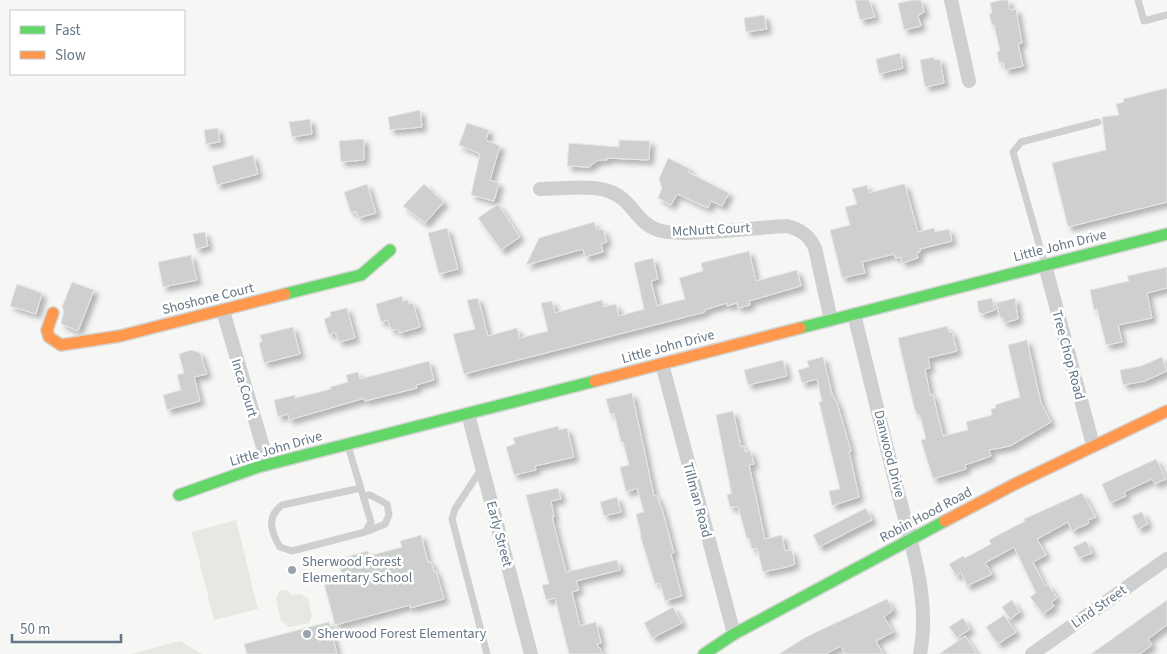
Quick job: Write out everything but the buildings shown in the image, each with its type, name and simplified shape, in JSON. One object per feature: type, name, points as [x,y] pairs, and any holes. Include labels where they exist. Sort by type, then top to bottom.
[{"type":"street","points":[[951,0],[969,81]]},
{"type":"street","name":"McNutt Court","points":[[540,189],[600,189],[612,192],[623,199],[645,224],[667,233],[787,226],[797,228],[811,240],[815,248],[831,320]]},
{"type":"street","name":"Little John Drive","points":[[179,495],[268,464],[1167,234]]},
{"type":"street","name":"Shoshone Court","points":[[53,313],[47,330],[49,337],[54,342],[65,345],[120,336],[223,312],[360,275],[374,266],[390,250]]},
{"type":"street","name":"Tree Chop Road","points":[[1045,265],[1093,445]]},
{"type":"street","name":"Inca Court","points":[[223,312],[268,464]]},
{"type":"street","name":"Danwood Drive","points":[[854,314],[910,540],[922,598],[924,622],[920,654]]},
{"type":"street","name":"Tillman Road","points":[[662,364],[734,634]]},
{"type":"street","name":"Robin Hood Road","points":[[704,654],[734,634],[910,540],[1093,445],[1167,410]]},
{"type":"street","name":"Early Street","points":[[468,414],[531,654]]},
{"type":"street","name":"Lind Street","points":[[1032,654],[1167,559]]},
{"type":"lane","points":[[1138,0],[1144,21],[1167,15]]},
{"type":"lane","points":[[1045,265],[1013,152],[1021,142],[1098,122]]},
{"type":"lane","points":[[348,444],[371,522],[365,532]]},
{"type":"lane","points":[[482,468],[455,509],[452,519],[486,654]]},
{"type":"lane","points":[[362,492],[387,504],[389,515],[385,524],[365,532],[292,551],[280,548],[273,536],[271,522],[274,511],[282,505],[362,492]]},
{"type":"shaded area","points":[[236,520],[258,609],[214,620],[192,532]]},
{"type":"shaded area","points":[[287,590],[292,595],[300,594],[308,598],[312,616],[309,623],[289,627],[281,621],[276,598],[279,591]]},
{"type":"shaded area","points":[[180,641],[202,654],[131,654]]},
{"type":"traffic: fast","points":[[800,328],[1167,234]]},
{"type":"traffic: fast","points":[[285,294],[361,275],[390,250]]},
{"type":"traffic: fast","points":[[179,495],[258,467],[595,381]]},
{"type":"traffic: fast","points":[[704,654],[734,634],[945,521]]},
{"type":"traffic: slow","points":[[53,313],[47,330],[49,337],[61,345],[120,336],[285,294]]},
{"type":"traffic: slow","points":[[595,381],[800,328]]},
{"type":"traffic: slow","points":[[945,521],[1015,484],[1167,411]]},
{"type":"place","name":"Sherwood Forest Elementary School","points":[[292,570]]},
{"type":"place","name":"Sherwood Forest Elementary","points":[[307,634]]}]
